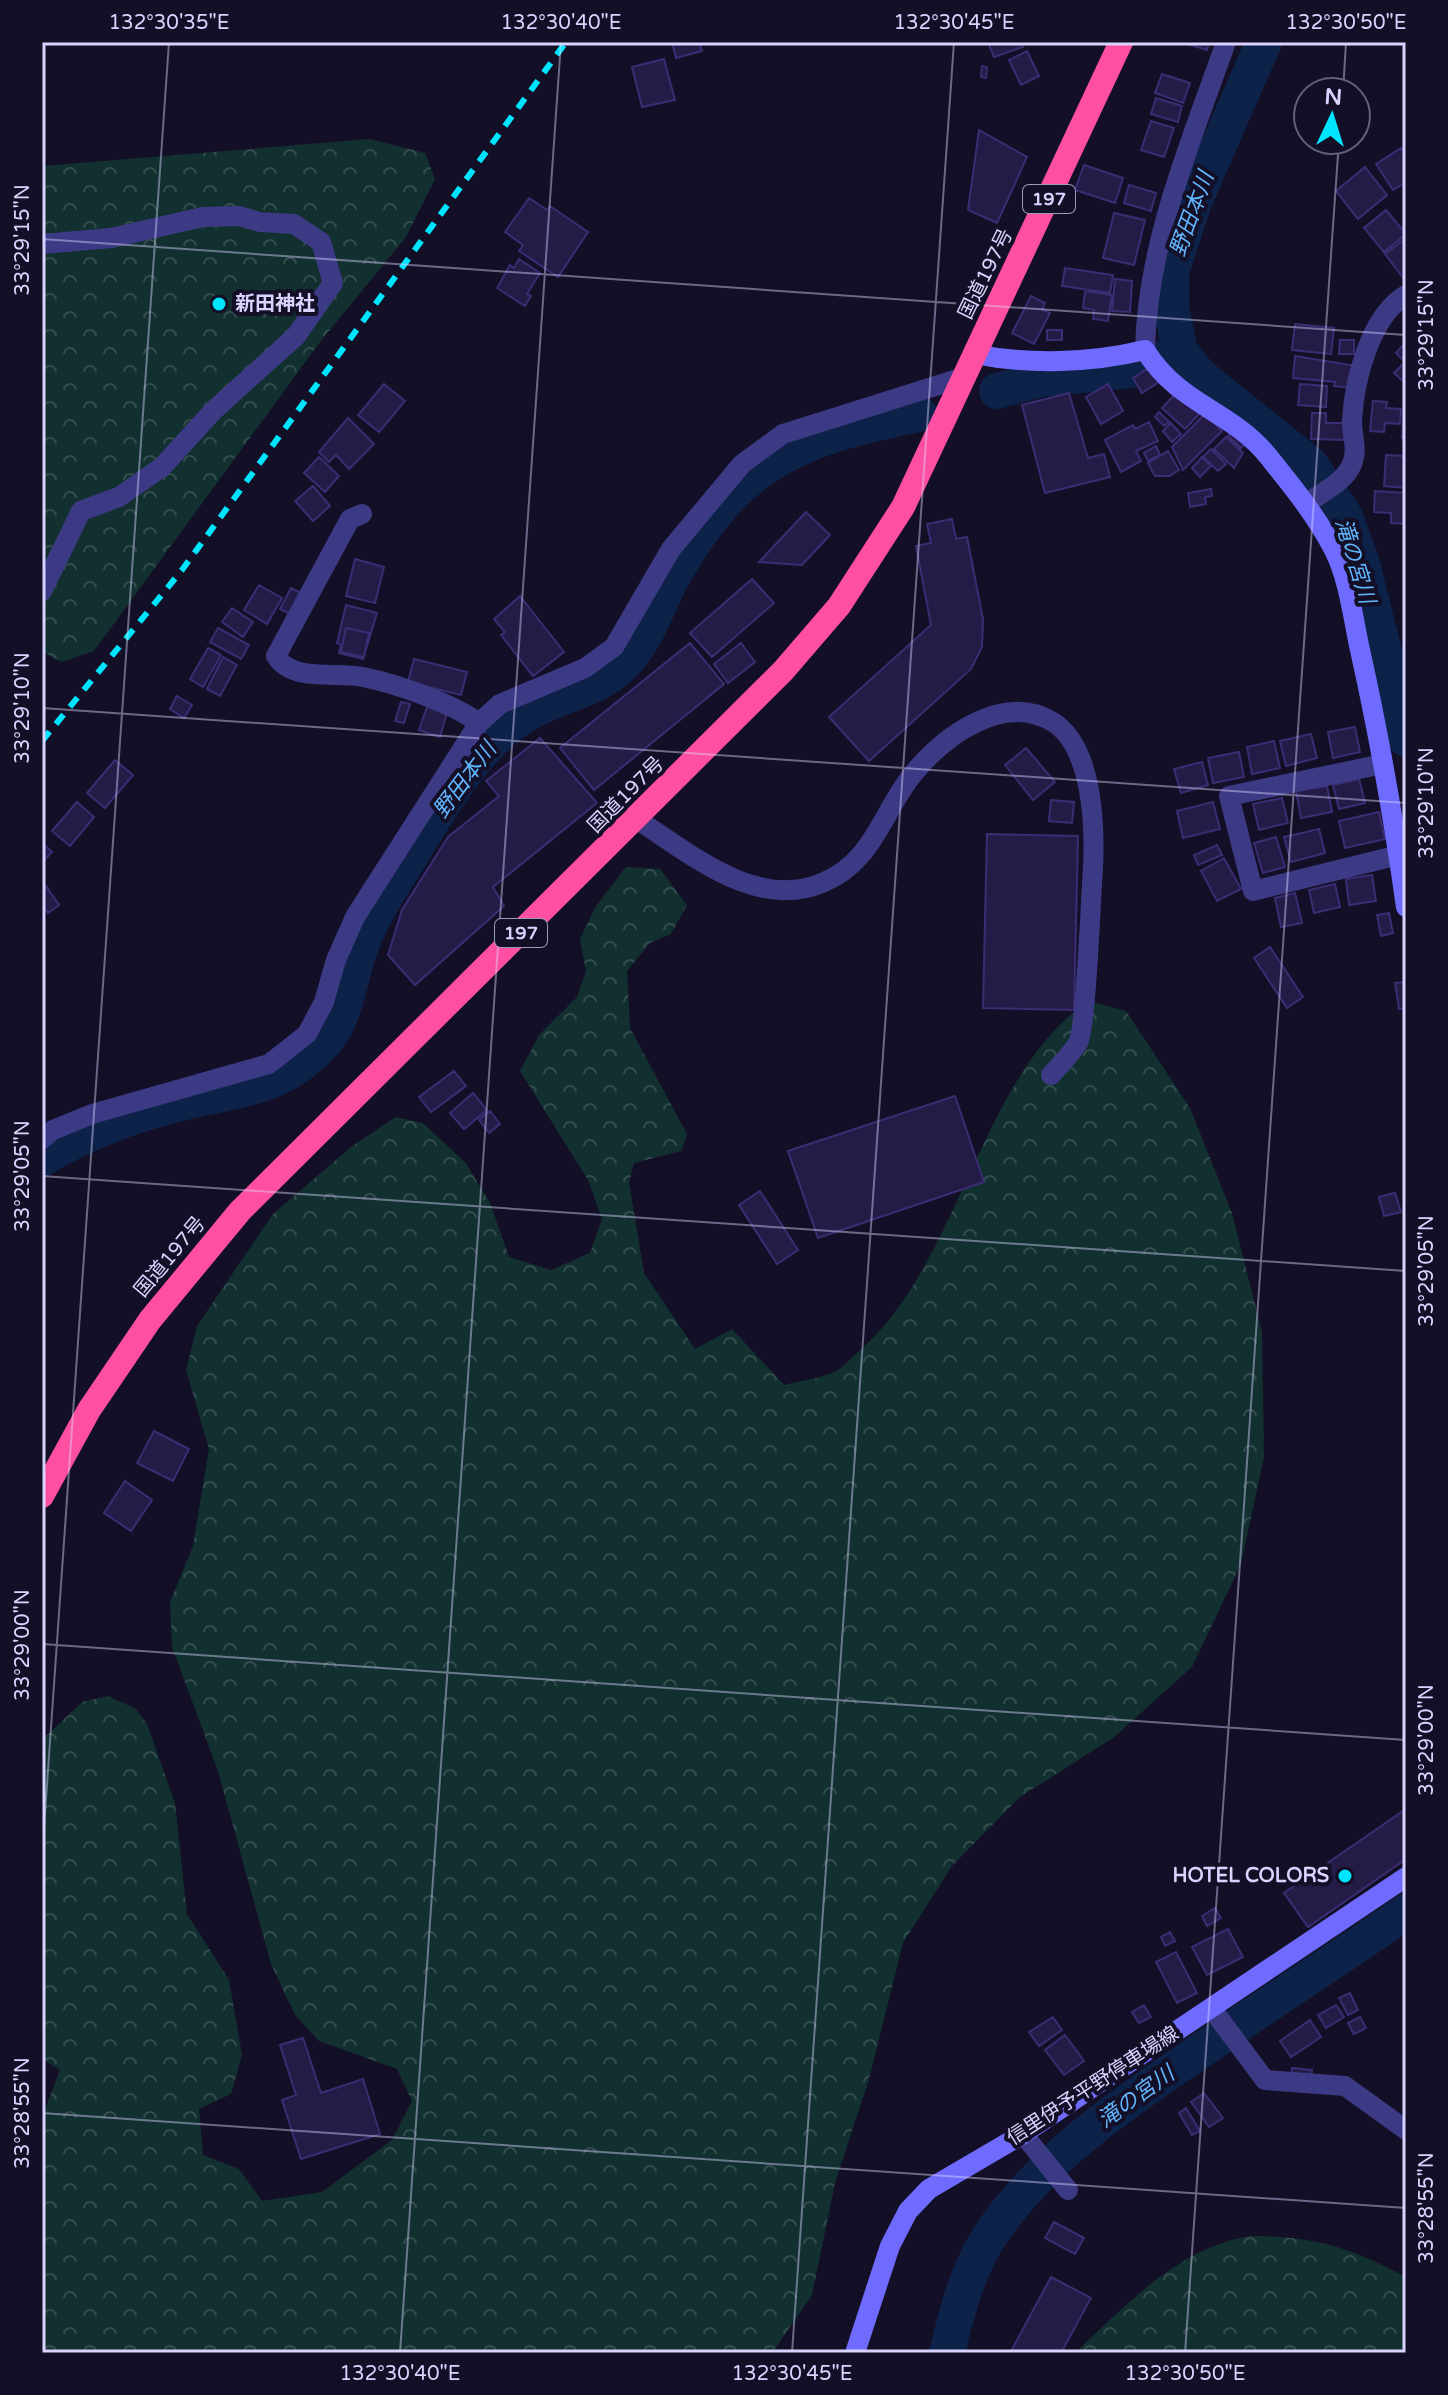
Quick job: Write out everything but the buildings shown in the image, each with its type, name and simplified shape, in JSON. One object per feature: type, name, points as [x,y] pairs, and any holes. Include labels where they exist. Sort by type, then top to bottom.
[{"type":"highway","name":"国道197号","points":[[42,1496],[89,1410],[150,1320],[240,1211],[783,671],[839,606],[903,507],[1121,42]]},
{"type":"main road","points":[[974,354],[1007,361],[1111,358],[1145,350],[1157,370],[1180,392],[1256,440],[1309,502],[1335,553],[1349,598],[1383,764],[1406,907]]},
{"type":"main road","name":"信里伊予平野停車場線","points":[[855,2353],[890,2246],[908,2211],[929,2189],[1027,2140],[1406,1877]]},
{"type":"street","points":[[1145,350],[1147,299],[1154,261],[1226,42]]},
{"type":"street","points":[[42,244],[111,238],[203,217],[239,216],[260,222],[294,224],[321,242],[333,283],[296,336],[214,410],[162,467],[119,497],[81,511],[42,591]]},
{"type":"street","points":[[1309,502],[1343,478],[1355,454],[1352,421],[1373,332],[1391,304],[1406,295]]},
{"type":"street","points":[[42,1139],[53,1130],[92,1114],[269,1064],[307,1034],[324,1002],[336,960],[355,917],[479,723],[500,704],[585,668],[614,647],[671,549],[742,464],[783,434],[964,377]]},
{"type":"street","points":[[362,514],[350,519],[276,656],[297,672],[362,677],[464,712],[479,723]]},
{"type":"street","points":[[636,819],[729,877],[760,888],[792,890],[822,883],[850,866],[886,822],[912,775],[951,738],[1002,711],[1029,711],[1056,723],[1072,742],[1085,773],[1093,812],[1093,866],[1079,1041],[1051,1075]]},
{"type":"street","points":[[1383,764],[1229,796],[1253,891],[1399,855]]},
{"type":"street","points":[[1215,2012],[1265,2080],[1345,2086],[1406,2130]]},
{"type":"street","points":[[1027,2140],[1068,2190]]},
{"type":"green space","points":[[370,139],[425,153],[435,179],[406,237],[320,342],[94,651],[61,662],[42,651],[42,166]]},
{"type":"green space","points":[[626,867],[660,869],[687,905],[671,934],[650,943],[627,971],[630,1028],[687,1134],[681,1151],[634,1163],[629,1182],[644,1273],[695,1349],[732,1329],[784,1385],[836,1371],[894,1313],[923,1269],[995,1120],[1022,1073],[1052,1033],[1089,1001],[1126,1011],[1190,1108],[1232,1213],[1262,1332],[1264,1457],[1241,1564],[1192,1667],[1113,1738],[1020,1797],[952,1866],[903,1943],[869,2079],[835,2183],[812,2295],[772,2353],[42,2353],[42,2117],[60,2070],[42,2059],[42,1740],[82,1702],[108,1696],[136,1709],[147,1724],[175,1803],[187,1914],[229,1980],[242,2055],[231,2094],[199,2109],[203,2155],[239,2169],[262,2201],[322,2192],[392,2140],[412,2101],[397,2069],[319,2041],[295,2015],[271,1964],[218,1771],[172,1647],[170,1602],[193,1546],[209,1449],[186,1370],[197,1326],[273,1214],[351,1147],[396,1117],[423,1123],[466,1163],[491,1205],[509,1257],[551,1270],[590,1253],[602,1219],[588,1180],[520,1071],[539,1035],[577,997],[586,971],[580,939],[596,906]]},
{"type":"green space","points":[[1250,2236],[1294,2238],[1331,2245],[1406,2277],[1406,2353],[1075,2353],[1134,2298],[1176,2266],[1199,2253]]},
{"type":"waterway","name":"滝の宮川","points":[[1264,42],[1194,202],[1171,272],[1171,307],[1180,351],[1199,375],[1310,464],[1345,517],[1362,563],[1406,739]]},
{"type":"waterway","name":"野田本川","points":[[997,391],[1041,379],[1140,369],[1180,351]]},
{"type":"waterway","name":"野田本川","points":[[42,1159],[118,1122],[166,1107],[246,1089],[283,1075],[301,1064],[335,1027],[363,940],[383,900],[451,792],[485,748],[525,715],[596,683],[628,659],[644,636],[674,574],[698,536],[747,480],[775,461],[838,433],[919,414]]},
{"type":"waterway","name":"滝の宮川","points":[[947,2353],[975,2262],[991,2234],[1035,2180],[1086,2133],[1143,2091],[1406,1912]]},
{"type":"railway","points":[[42,741],[182,570],[566,42]]},
{"type":"place","name":"新田神社","points":[[219,304]]},
{"type":"place","name":"HOTEL COLORS","points":[[1345,1876]]}]
